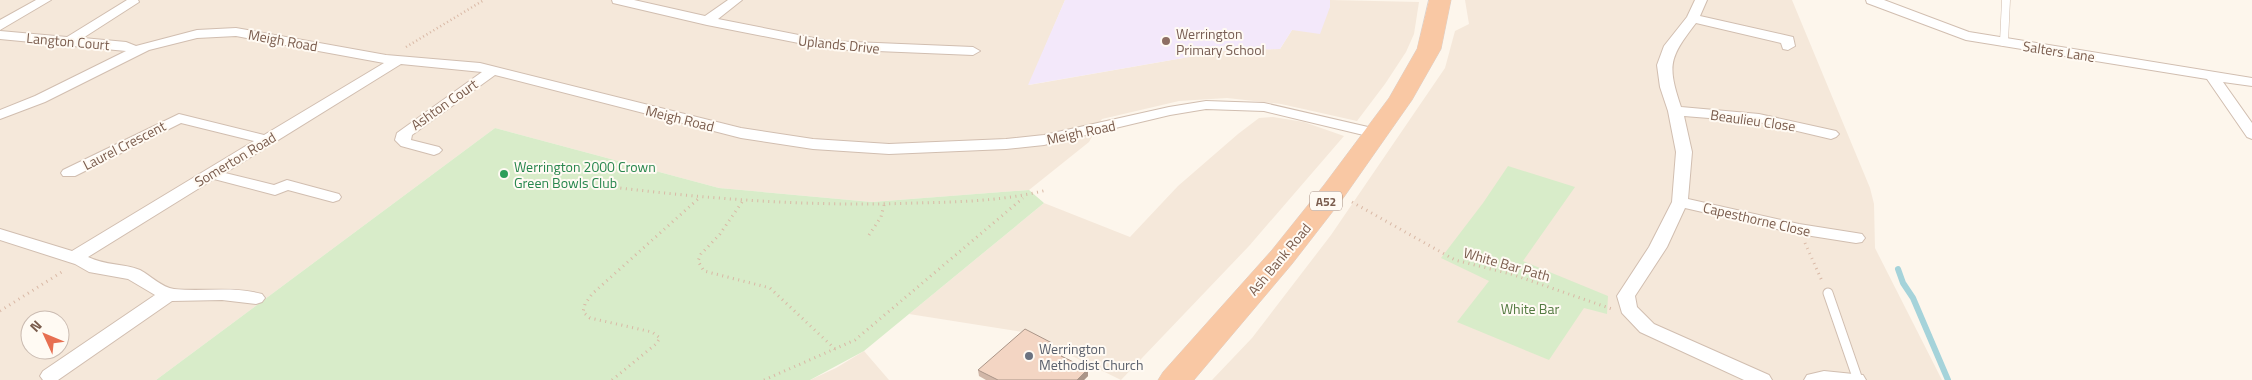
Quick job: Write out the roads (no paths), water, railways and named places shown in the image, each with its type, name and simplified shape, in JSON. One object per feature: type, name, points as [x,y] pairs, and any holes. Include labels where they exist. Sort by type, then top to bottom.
[{"type":"highway","name":"Ash Bank Road","points":[[1175,380],[1282,257],[1334,191],[1400,100],[1429,49],[1440,0]]},
{"type":"street","name":"Langton Court","points":[[0,26],[45,0]]},
{"type":"street","name":"Uplands Drive","points":[[618,0],[708,21],[829,45],[973,51]]},
{"type":"street","points":[[708,21],[736,0]]},
{"type":"street","points":[[1701,0],[1693,18],[1671,46],[1664,65],[1667,87],[1675,111],[1684,152],[1680,202],[1658,247],[1628,290],[1626,296],[1628,310],[1639,322],[1656,332],[1762,380]]},
{"type":"street","name":"Salters Lane","points":[[1872,0],[1966,36],[2252,82]]},
{"type":"street","points":[[71,40],[133,2]]},
{"type":"street","points":[[1693,18],[1788,40],[1788,46]]},
{"type":"street","name":"Meigh Road","points":[[0,115],[80,80],[135,50],[182,37],[236,32],[391,60],[493,70],[740,134],[851,147],[928,148],[1044,140],[1111,126],[1169,111],[1206,105],[1264,107],[1376,133]]},
{"type":"street","name":"Langton Court","points":[[0,35],[126,46],[135,50]]},
{"type":"street","name":"Somerton Road","points":[[77,259],[391,60]]},
{"type":"street","name":"Ashton Court","points":[[434,150],[406,143],[403,140],[405,133],[493,70]]},
{"type":"street","points":[[2211,75],[2252,134]]},
{"type":"street","name":"Beaulieu Close","points":[[1675,111],[1759,118],[1831,134]]},
{"type":"street","name":"Laurel Crescent","points":[[69,173],[179,118],[266,140]]},
{"type":"street","points":[[211,174],[275,190],[287,185],[333,197]]},
{"type":"street","name":"Capesthorne Close","points":[[1680,202],[1799,229],[1839,243],[1856,238]]},
{"type":"street","points":[[0,234],[77,259],[95,268],[133,274],[168,295],[222,294],[256,298]]},
{"type":"street","points":[[50,376],[168,295]]},
{"type":"street","points":[[1814,380],[1824,378],[1857,380]]},
{"type":"lane","points":[[2004,42],[2006,0]]},
{"type":"lane","points":[[1828,293],[1857,380]]},
{"type":"waterway","points":[[1898,269],[1903,283],[1913,298],[1948,380]]},
{"type":"place","name":"Werrington Primary School","points":[[1166,41]]},
{"type":"place","name":"Werrington 2000 Crown Green Bowls Club","points":[[504,174]]},
{"type":"place","name":"Werrington Methodist Church","points":[[1029,356]]},
{"type":"park label","name":"White Bar","points":[[1530,308]]}]
